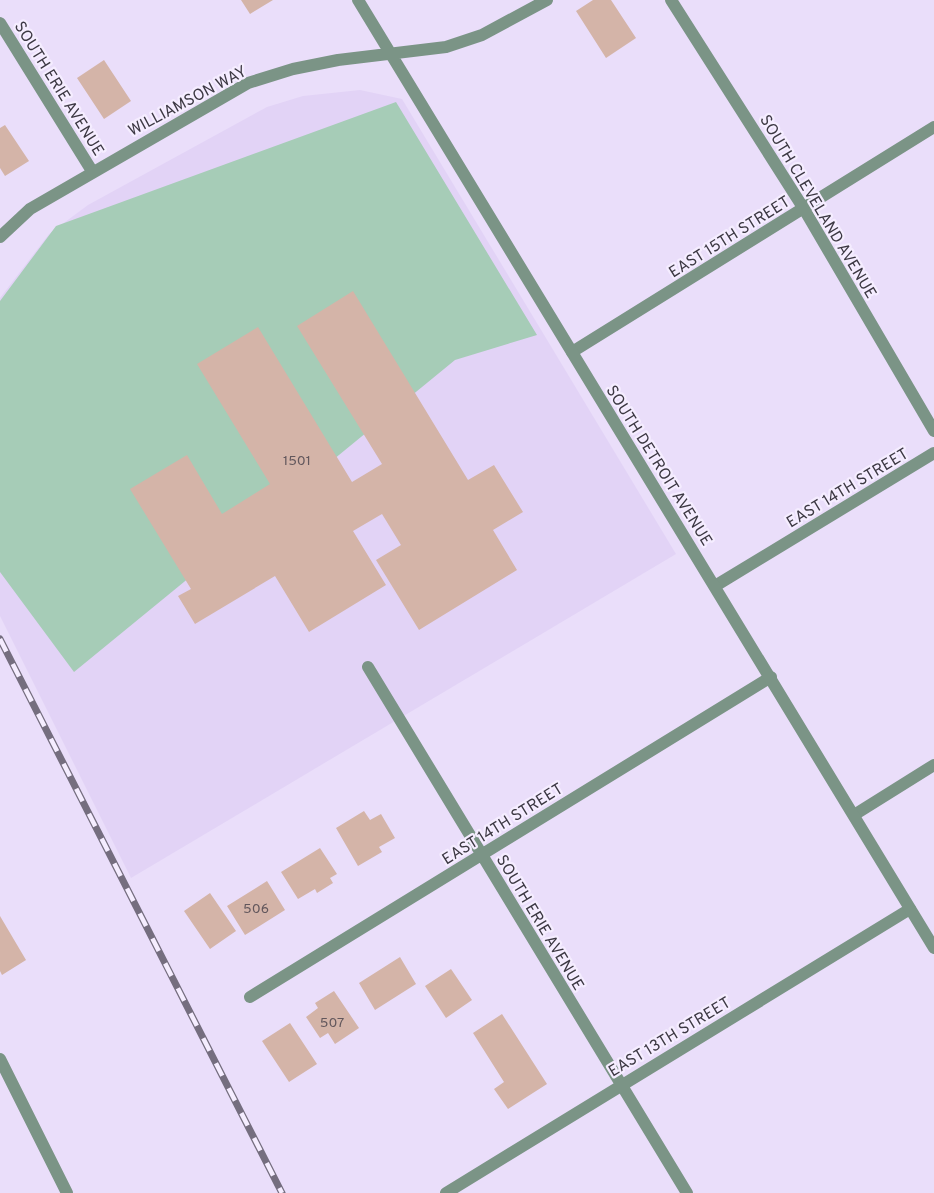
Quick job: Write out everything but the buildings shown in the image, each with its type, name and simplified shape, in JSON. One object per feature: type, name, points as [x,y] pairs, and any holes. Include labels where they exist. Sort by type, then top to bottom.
[{"type":"street","name":"SOUTH DETROIT AVENUE","points":[[357,0],[934,948]]},
{"type":"street","name":"WILLIAMSON WAY","points":[[0,237],[30,208],[248,83],[293,69],[338,60],[446,47],[482,35],[547,0]]},
{"type":"street","name":"SOUTH CLEVELAND AVENUE","points":[[671,0],[804,209],[934,431]]},
{"type":"street","name":"SOUTH ERIE AVENUE","points":[[0,22],[92,171]]},
{"type":"street","name":"EAST 15TH STREET","points":[[572,352],[934,127]]},
{"type":"street","name":"EAST 14TH STREET","points":[[715,586],[934,453]]},
{"type":"street","name":"SOUTH ERIE AVENUE","points":[[368,667],[687,1193]]},
{"type":"street","name":"EAST 14TH STREET","points":[[250,997],[771,677]]},
{"type":"street","points":[[854,815],[934,765]]},
{"type":"street","name":"EAST 13TH STREET","points":[[446,1193],[910,909]]},
{"type":"street","points":[[0,1059],[68,1193]]},
{"type":"shaded area","points":[[360,90],[402,99],[676,554],[131,878],[0,616],[0,298],[49,234],[88,205],[267,107],[303,96]]},
{"type":"green space","points":[[396,102],[537,335],[455,360],[74,672],[0,572],[0,301],[56,226]]},
{"type":"railway","points":[[0,639],[282,1193]]}]
